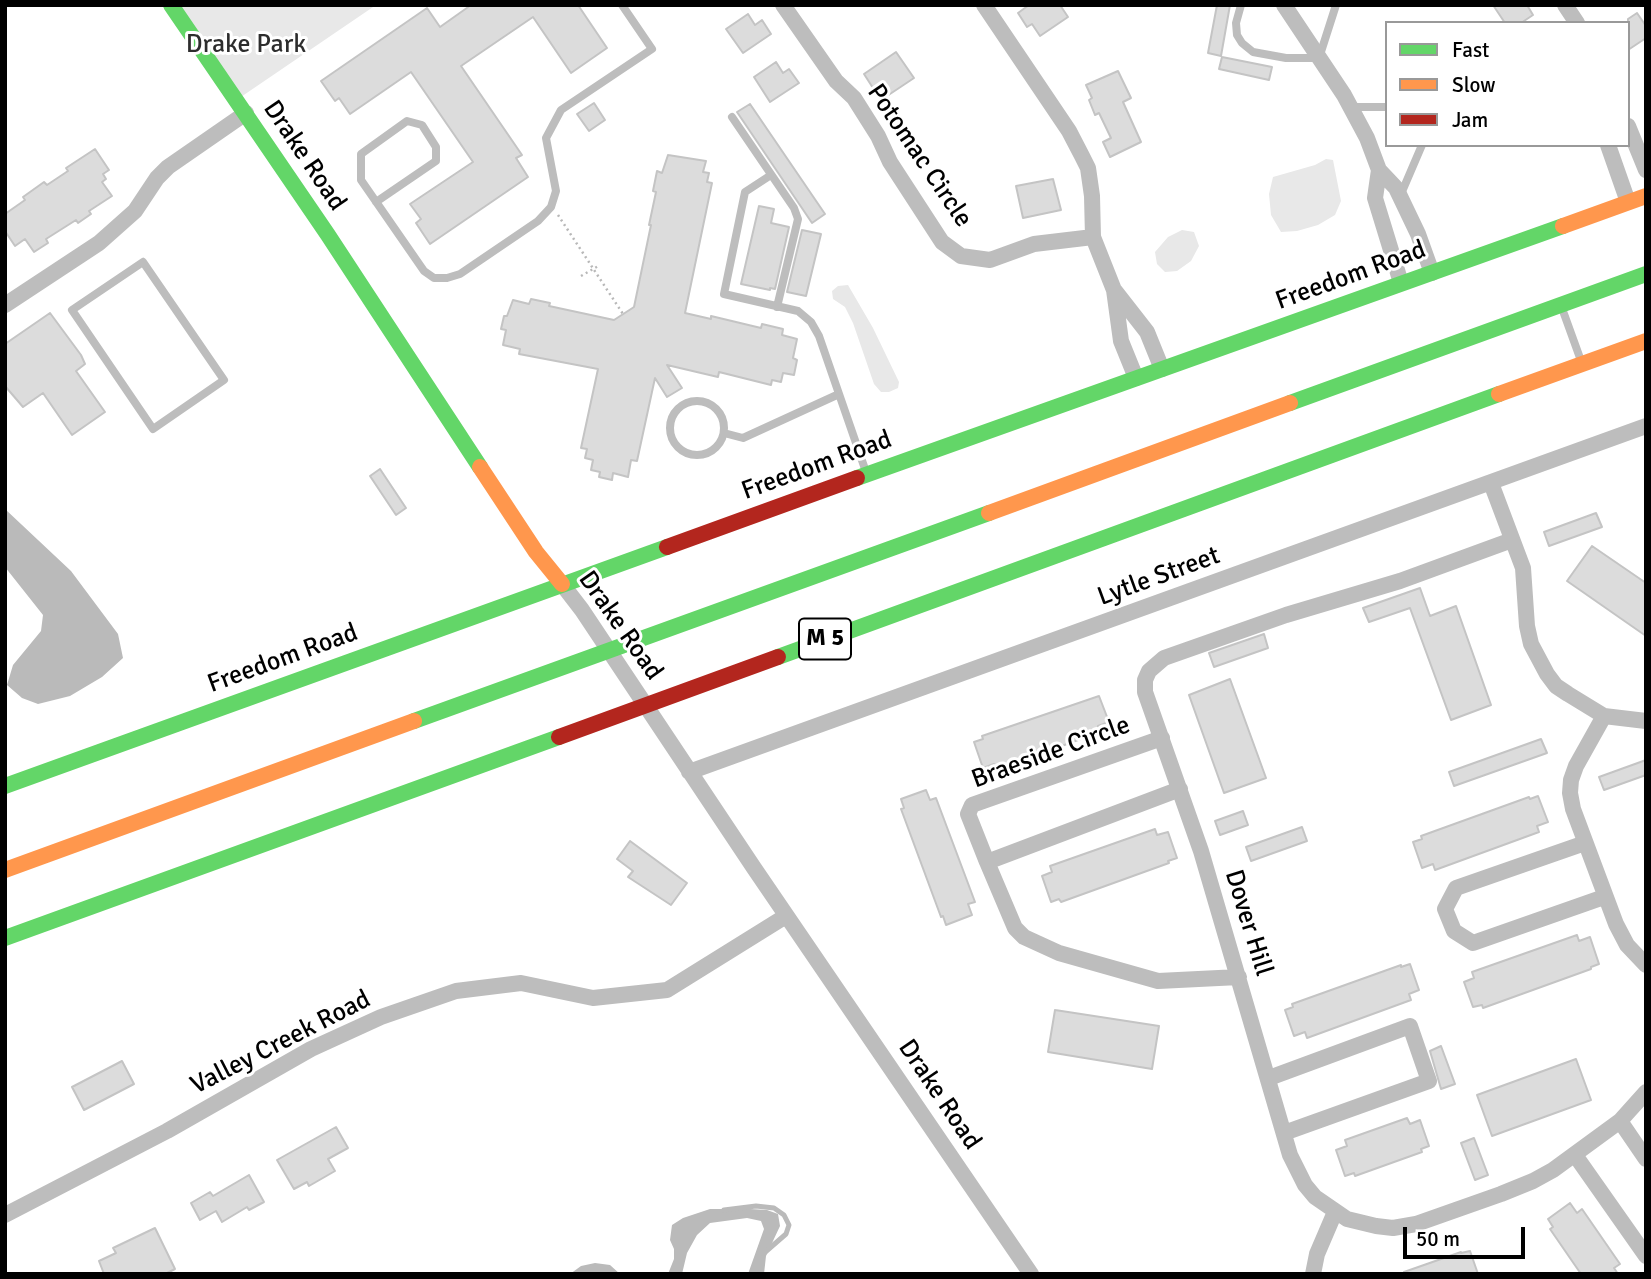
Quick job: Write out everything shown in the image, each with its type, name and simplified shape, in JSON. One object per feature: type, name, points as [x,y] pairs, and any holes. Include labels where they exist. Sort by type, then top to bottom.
[{"type":"main road","name":"Drake Road","points":[[171,5],[246,113],[536,552],[562,584]]},
{"type":"main road","name":"Freedom Road","points":[[6,785],[1646,196]]},
{"type":"main road","name":"M 5","points":[[5,870],[1646,274]]},
{"type":"main road","name":"M 5","points":[[5,938],[1646,341]]},
{"type":"street","name":"Potomac Circle","points":[[783,5],[836,82],[854,98],[878,136],[890,162],[942,242],[961,256],[990,260],[1034,244],[1093,237]]},
{"type":"street","points":[[984,5],[1069,131],[1088,168],[1093,237],[1114,290],[1121,341],[1136,379]]},
{"type":"street","points":[[1284,5],[1351,107],[1379,170],[1400,195],[1432,273]]},
{"type":"street","points":[[1565,5],[1576,21]]},
{"type":"street","points":[[5,305],[99,243],[135,211],[157,178],[168,167],[246,113]]},
{"type":"street","points":[[1630,131],[1646,170]]},
{"type":"street","points":[[1609,147],[1628,202]]},
{"type":"street","points":[[1379,170],[1375,198],[1401,284]]},
{"type":"street","points":[[1114,290],[1147,332],[1162,369]]},
{"type":"street","name":"Lytle Street","points":[[689,772],[1646,426]]},
{"type":"street","points":[[1491,483],[1523,568],[1527,626],[1538,660],[1556,686],[1604,716],[1646,721]]},
{"type":"street","name":"Dover Hill","points":[[1512,540],[1164,658],[1149,671],[1145,680],[1145,692],[1180,789],[1239,976],[1290,1155],[1305,1185],[1315,1197],[1347,1219],[1393,1228],[1416,1224],[1533,1181],[1620,1122],[1646,1092]]},
{"type":"street","name":"Drake Road","points":[[562,584],[1031,1274]]},
{"type":"street","points":[[1604,716],[1571,780],[1570,793],[1573,809],[1604,897],[1621,935],[1646,965]]},
{"type":"street","name":"Braeside Circle","points":[[1162,738],[971,805],[968,814],[1015,928],[1024,937],[1059,953],[1158,981],[1239,976]]},
{"type":"street","points":[[986,862],[1180,789]]},
{"type":"street","points":[[1585,843],[1456,888],[1445,909],[1454,931],[1473,943],[1604,897]]},
{"type":"street","name":"Valley Creek Road","points":[[5,1215],[167,1131],[311,1049],[381,1017],[456,991],[521,983],[593,998],[667,990],[786,916]]},
{"type":"street","points":[[1269,1078],[1410,1026],[1429,1082],[1284,1133]]},
{"type":"street","points":[[1620,1122],[1646,1159]]},
{"type":"street","points":[[1575,1155],[1646,1256]]},
{"type":"street","points":[[1313,1274],[1317,1254],[1335,1212]]},
{"type":"lane","points":[[376,202],[436,161],[436,147],[422,125],[407,121],[361,154],[361,180],[376,202],[424,271],[434,278],[460,274],[538,221],[551,207],[555,191],[547,138],[556,117],[561,110],[652,50],[622,5]]},
{"type":"lane","points":[[1241,5],[1236,23],[1241,43],[1254,52],[1286,58],[1319,58],[1336,5]]},
{"type":"lane","points":[[1351,107],[1385,107]]},
{"type":"lane","points":[[732,117],[794,208],[798,219],[777,307]]},
{"type":"lane","points":[[1400,195],[1421,147]]},
{"type":"lane","points":[[771,175],[745,192],[724,294],[798,312],[811,322],[819,336],[867,474]]},
{"type":"lane","points":[[144,261],[190,329],[224,380],[153,429],[72,310],[144,261]]},
{"type":"lane","points":[[1560,305],[1582,364]]},
{"type":"lane","points":[[724,433],[743,438],[839,394]]},
{"type":"lane","points":[[702,401],[720,412],[724,433],[720,443],[712,451],[691,455],[681,451],[673,443],[669,433],[670,422],[681,405],[702,401]]},
{"type":"path","points":[[551,207],[623,314]]},
{"type":"path","points":[[582,276],[600,265]]},
{"type":"green space","name":"Drake Park","points":[[170,5],[376,5],[235,101]]},
{"type":"green space","points":[[1326,159],[1333,160],[1341,201],[1335,215],[1318,225],[1281,232],[1271,215],[1269,194],[1273,177],[1315,165]]},
{"type":"green space","points":[[1182,230],[1194,232],[1199,246],[1191,261],[1177,271],[1165,272],[1157,264],[1155,252],[1168,237]]},
{"type":"green space","points":[[848,285],[873,328],[899,382],[898,388],[889,392],[881,392],[874,384],[853,323],[845,307],[833,299],[832,291],[838,286]]},
{"type":"shaded area","points":[[5,509],[71,571],[118,634],[123,658],[102,677],[70,696],[38,704],[22,698],[7,685],[13,665],[41,631],[43,615],[5,567]]},
{"type":"shaded area","points":[[710,1209],[767,1210],[778,1214],[780,1226],[766,1256],[764,1274],[748,1274],[764,1229],[761,1221],[747,1218],[710,1223],[697,1235],[687,1253],[682,1274],[668,1274],[674,1259],[670,1240],[672,1225],[683,1218]]},
{"type":"shaded area","points":[[595,1263],[610,1265],[620,1274],[570,1274],[581,1266]]},
{"type":"building","points":[[471,5],[578,5],[607,48],[571,73],[533,17],[461,66],[522,155],[516,158],[528,177],[430,244],[416,223],[421,219],[410,204],[473,162],[411,72],[350,114],[339,98],[335,101],[321,81],[427,8],[440,27]]},
{"type":"building","points":[[1029,5],[1060,5],[1068,17],[1040,36],[1032,24],[1027,27],[1018,13]]},
{"type":"building","points":[[1217,5],[1230,5],[1221,56],[1208,53]]},
{"type":"building","points":[[1493,5],[1527,5],[1533,15],[1524,21],[1504,21]]},
{"type":"building","points":[[1637,13],[1646,26],[1646,38],[1630,49],[1630,21],[1628,19]]},
{"type":"building","points":[[748,14],[755,25],[762,20],[771,34],[743,53],[726,29]]},
{"type":"building","points":[[896,52],[914,78],[884,98],[864,74]]},
{"type":"building","points":[[1222,57],[1272,67],[1269,80],[1219,69]]},
{"type":"building","points":[[776,62],[783,73],[789,69],[799,83],[770,102],[754,77]]},
{"type":"building","points":[[1118,71],[1131,98],[1123,102],[1141,142],[1110,157],[1103,142],[1111,138],[1099,113],[1095,115],[1086,85]]},
{"type":"building","points":[[594,103],[605,120],[589,131],[577,114]]},
{"type":"building","points":[[750,104],[825,214],[812,223],[737,112]]},
{"type":"building","points":[[95,149],[109,170],[103,174],[106,179],[102,182],[112,196],[89,211],[91,214],[78,223],[76,220],[46,239],[48,243],[34,252],[25,239],[15,246],[5,231],[5,214],[25,200],[23,197],[44,182],[47,185],[68,171],[66,168]]},
{"type":"building","points":[[668,155],[706,161],[703,172],[709,173],[707,182],[712,183],[685,313],[761,328],[762,324],[783,329],[782,335],[797,339],[793,358],[797,360],[794,375],[783,373],[781,382],[772,380],[771,385],[719,372],[718,377],[667,365],[682,388],[667,397],[655,378],[637,461],[631,460],[628,477],[613,473],[612,480],[599,477],[600,472],[591,470],[593,460],[585,458],[587,449],[581,448],[598,369],[519,354],[520,349],[503,345],[506,330],[501,329],[504,316],[507,316],[513,300],[529,304],[531,299],[550,303],[549,306],[614,320],[634,307],[651,225],[657,171],[662,173]]},
{"type":"building","points":[[1053,179],[1061,210],[1023,218],[1016,186]]},
{"type":"building","points":[[759,206],[774,209],[771,223],[789,227],[775,289],[770,290],[741,284]]},
{"type":"building","points":[[802,230],[821,234],[806,296],[787,292]]},
{"type":"building","points":[[50,313],[81,355],[85,364],[76,371],[105,412],[72,435],[43,393],[23,407],[5,386],[5,344]]},
{"type":"building","points":[[380,469],[406,508],[396,515],[370,476]]},
{"type":"building","points":[[1596,513],[1602,527],[1549,546],[1544,532]]},
{"type":"building","points":[[1592,546],[1646,583],[1646,636],[1567,581]]},
{"type":"building","points":[[1420,588],[1430,616],[1456,606],[1491,705],[1451,720],[1410,608],[1369,622],[1363,608]]},
{"type":"building","points":[[1264,634],[1268,648],[1214,667],[1209,653]]},
{"type":"building","points":[[1230,679],[1266,778],[1224,793],[1189,695]]},
{"type":"building","points":[[1099,696],[1109,722],[1098,726],[1100,732],[996,770],[994,764],[983,768],[974,742],[983,739],[982,736]]},
{"type":"building","points":[[1541,739],[1547,753],[1454,786],[1449,772]]},
{"type":"building","points":[[1646,760],[1646,775],[1604,790],[1599,777]]},
{"type":"building","points":[[926,790],[930,800],[936,798],[975,902],[968,904],[972,915],[946,925],[901,809],[904,808],[901,799]]},
{"type":"building","points":[[1538,796],[1548,822],[1537,826],[1539,832],[1435,870],[1433,864],[1422,868],[1413,842],[1422,839],[1421,836]]},
{"type":"building","points":[[1243,811],[1248,825],[1220,835],[1215,821]]},
{"type":"building","points":[[1302,827],[1307,841],[1251,861],[1246,847]]},
{"type":"building","points":[[1155,829],[1157,835],[1168,832],[1177,858],[1061,902],[1059,899],[1051,902],[1042,876],[1052,872],[1050,866]]},
{"type":"building","points":[[630,841],[687,883],[671,905],[628,877],[633,871],[617,859]]},
{"type":"building","points":[[1577,935],[1579,941],[1590,937],[1599,964],[1483,1008],[1482,1005],[1473,1007],[1464,982],[1474,978],[1472,972]]},
{"type":"building","points":[[1410,964],[1419,990],[1409,994],[1411,1000],[1307,1038],[1305,1032],[1294,1036],[1285,1010],[1293,1007],[1292,1004]]},
{"type":"building","points":[[1055,1010],[1159,1026],[1152,1069],[1048,1052]]},
{"type":"building","points":[[1441,1046],[1455,1084],[1441,1089],[1430,1051]]},
{"type":"building","points":[[1576,1059],[1591,1100],[1492,1136],[1477,1095]]},
{"type":"building","points":[[122,1061],[134,1084],[84,1110],[72,1087]]},
{"type":"building","points":[[1407,1118],[1410,1124],[1420,1120],[1429,1146],[1421,1149],[1422,1152],[1355,1176],[1354,1173],[1345,1176],[1336,1150],[1347,1146],[1345,1140]]},
{"type":"building","points":[[336,1127],[348,1148],[328,1159],[335,1171],[309,1186],[307,1182],[294,1189],[277,1160]]},
{"type":"building","points":[[1474,1138],[1488,1175],[1475,1180],[1461,1143]]},
{"type":"building","points":[[249,1175],[264,1202],[249,1210],[247,1207],[222,1222],[216,1211],[200,1220],[191,1203],[210,1192],[213,1196]]},
{"type":"building","points":[[1570,1203],[1577,1213],[1582,1209],[1620,1264],[1614,1268],[1618,1274],[1581,1274],[1550,1229],[1553,1227],[1548,1219]]},
{"type":"building","points":[[155,1228],[175,1269],[165,1274],[104,1274],[99,1261],[116,1253],[113,1248]]},
{"type":"building","points":[[1470,1251],[1478,1274],[1404,1274],[1461,1252]]},
{"type":"waterway","points":[[724,1210],[756,1206],[774,1208],[784,1215],[789,1225],[786,1234],[763,1254]]},
{"type":"traffic: fast","points":[[171,5],[328,235],[480,467]]},
{"type":"traffic: fast","points":[[857,478],[1563,226]]},
{"type":"traffic: fast","points":[[1290,403],[1646,274]]},
{"type":"traffic: fast","points":[[778,657],[1499,394]]},
{"type":"traffic: fast","points":[[414,721],[989,513]]},
{"type":"traffic: fast","points":[[5,786],[667,547]]},
{"type":"traffic: fast","points":[[5,938],[559,737]]},
{"type":"traffic: slow","points":[[1563,226],[1646,196]]},
{"type":"traffic: slow","points":[[1499,394],[1646,341]]},
{"type":"traffic: slow","points":[[989,513],[1290,403]]},
{"type":"traffic: slow","points":[[480,467],[536,552],[562,584]]},
{"type":"traffic: slow","points":[[5,870],[414,721]]},
{"type":"traffic: jam","points":[[667,547],[857,478]]},
{"type":"traffic: jam","points":[[559,737],[778,657]]}]
